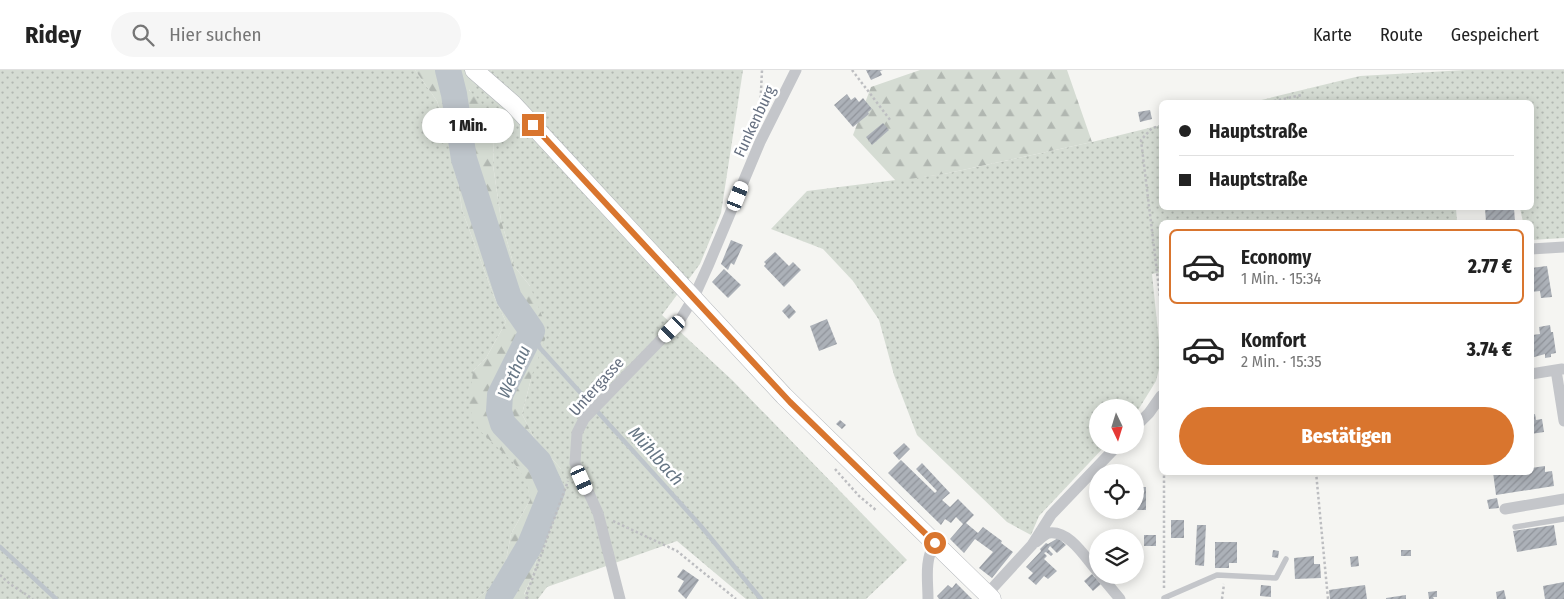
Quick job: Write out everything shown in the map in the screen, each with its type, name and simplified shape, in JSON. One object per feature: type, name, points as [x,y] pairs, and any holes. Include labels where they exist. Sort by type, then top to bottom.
[{"type":"main road","points":[[474,70],[513,104],[790,402],[989,598]]},
{"type":"street","name":"Funkenburg","points":[[694,297],[731,214],[760,142],[796,70]]},
{"type":"street","points":[[1534,249],[1564,247]]},
{"type":"street","name":"Untergasse","points":[[620,599],[598,514],[575,463],[577,433],[584,419],[680,320],[694,297]]},
{"type":"street","points":[[1534,374],[1560,370],[1564,421]]},
{"type":"street","points":[[1144,417],[1159,399]]},
{"type":"street","points":[[989,598],[1032,544],[1051,515],[1109,454]]},
{"type":"street","points":[[1505,508],[1564,499]]},
{"type":"street","points":[[1032,544],[1048,534],[1059,534],[1071,540],[1089,561]]},
{"type":"street","points":[[928,599],[927,567],[930,552],[935,543]]},
{"type":"street","points":[[1108,584],[1120,599]]},
{"type":"lane","points":[[1515,527],[1564,519]]},
{"type":"lane","points":[[1164,598],[1217,574],[1276,578],[1286,559]]},
{"type":"path","points":[[760,116],[762,70]]},
{"type":"path","points":[[852,70],[891,121]]},
{"type":"path","points":[[1278,100],[1302,95]]},
{"type":"path","points":[[1159,126],[1152,128],[1140,140],[1159,289]]},
{"type":"path","points":[[527,599],[526,596],[575,463]]},
{"type":"path","points":[[1164,475],[1164,598]]},
{"type":"path","points":[[1316,475],[1328,599]]},
{"type":"path","points":[[598,514],[677,551],[736,599]]},
{"type":"path","points":[[0,575],[33,599]]},
{"type":"path","points":[[1222,599],[1224,575]]},
{"type":"green space","points":[[0,70],[415,70],[437,101],[455,158],[462,210],[493,294],[506,322],[486,358],[473,371],[513,462],[527,479],[530,500],[511,534],[503,576],[477,599],[0,599]]},
{"type":"green space","points":[[415,70],[492,70],[469,90],[481,102],[494,136],[493,165],[501,220],[514,266],[530,286],[548,331],[532,375],[522,414],[534,438],[561,469],[564,495],[551,528],[538,553],[524,599],[477,599],[503,576],[511,534],[530,500],[526,479],[513,462],[479,430],[469,407],[473,371],[486,358],[506,322],[493,294],[462,210],[455,158],[437,101]]},
{"type":"green space","points":[[492,70],[743,70],[721,213],[700,264],[662,315],[732,380],[907,560],[866,599],[746,599],[677,541],[547,587],[538,599],[524,599],[538,553],[551,528],[561,469],[534,438],[522,414],[532,375],[530,286],[514,266],[501,220],[493,165],[494,136],[469,89]]},
{"type":"green space","points":[[920,70],[1067,70],[1092,142],[944,174],[896,181],[853,135],[871,87]]},
{"type":"green space","points":[[1466,70],[1564,70],[1564,238],[1534,240],[1534,220],[1523,220],[1520,210],[1534,210],[1534,100],[1261,100],[1360,76]]},
{"type":"green space","points":[[1159,125],[1159,210],[1456,210],[1457,220],[1159,220],[1159,272],[1152,274],[1159,342],[1159,369],[1156,381],[1144,400],[1089,399],[1089,454],[1098,454],[1039,516],[1031,535],[1007,522],[917,435],[894,375],[879,320],[853,281],[823,249],[771,229],[807,191],[944,174]]},
{"type":"building","points":[[866,70],[883,70],[880,71],[882,75],[871,80]]},
{"type":"building","points":[[847,94],[851,100],[855,97],[859,102],[863,98],[872,109],[868,112],[869,114],[853,127],[834,105]]},
{"type":"building","points":[[1150,110],[1152,119],[1140,122],[1138,112]]},
{"type":"building","points":[[883,123],[889,130],[872,145],[866,137]]},
{"type":"building","points":[[1485,210],[1514,210],[1515,220],[1486,220]]},
{"type":"building","points":[[731,240],[743,245],[734,265],[731,263],[728,270],[721,264]]},
{"type":"building","points":[[775,252],[789,266],[793,262],[801,270],[784,287],[764,266],[766,264],[764,262]]},
{"type":"building","points":[[1547,266],[1552,297],[1541,298],[1540,291],[1534,292],[1534,268]]},
{"type":"building","points":[[724,269],[741,285],[728,298],[712,282]]},
{"type":"building","points":[[789,304],[796,312],[789,319],[782,311]]},
{"type":"building","points":[[827,319],[837,344],[819,351],[810,326]]},
{"type":"building","points":[[1550,325],[1551,332],[1553,332],[1556,353],[1551,354],[1551,357],[1545,358],[1545,354],[1534,357],[1534,335],[1540,334],[1539,327]]},
{"type":"building","points":[[1534,414],[1536,420],[1542,419],[1544,432],[1534,434]]},
{"type":"building","points":[[840,420],[846,425],[842,429],[836,424]]},
{"type":"building","points":[[904,443],[910,449],[899,460],[893,453]]},
{"type":"building","points":[[901,460],[935,493],[937,491],[916,469],[922,463],[950,493],[942,500],[950,507],[958,499],[974,515],[966,523],[978,533],[983,527],[1013,552],[992,578],[979,568],[993,552],[975,539],[964,553],[950,539],[963,524],[956,517],[951,523],[945,519],[941,525],[888,473]]},
{"type":"building","points":[[1545,466],[1545,472],[1552,471],[1554,486],[1496,495],[1493,475],[1534,475],[1534,468]]},
{"type":"building","points":[[1144,487],[1146,487],[1146,510],[1144,510]]},
{"type":"building","points":[[1497,498],[1499,508],[1489,509],[1487,500]]},
{"type":"building","points":[[1171,520],[1184,520],[1184,538],[1171,538]]},
{"type":"building","points":[[1197,525],[1206,525],[1204,566],[1195,565]]},
{"type":"building","points":[[1554,525],[1557,545],[1517,552],[1513,531]]},
{"type":"building","points":[[1144,535],[1156,535],[1156,546],[1144,546]]},
{"type":"building","points":[[1058,538],[1066,545],[1057,553],[1050,546],[1048,549],[1053,554],[1051,556],[1046,552],[1044,553],[1047,556],[1044,559],[1057,571],[1048,579],[1044,576],[1036,585],[1028,578],[1033,573],[1026,567],[1046,543],[1048,544]]},
{"type":"building","points":[[1215,542],[1237,542],[1237,563],[1229,563],[1229,568],[1215,568]]},
{"type":"building","points":[[1273,550],[1279,551],[1278,558],[1272,557]]},
{"type":"building","points":[[1401,550],[1411,550],[1411,556],[1401,556]]},
{"type":"building","points":[[1314,556],[1314,564],[1320,564],[1321,578],[1295,579],[1294,558]]},
{"type":"building","points":[[1358,556],[1359,566],[1351,567],[1350,557]]},
{"type":"building","points":[[683,569],[699,580],[686,599],[678,591],[684,581],[677,577]]},
{"type":"building","points":[[1089,577],[1089,584],[1101,584],[1093,591],[1084,581]]},
{"type":"building","points":[[1564,582],[1564,599],[1545,599],[1543,586]]},
{"type":"building","points":[[956,583],[972,599],[939,599],[937,596],[948,585],[952,588]]},
{"type":"building","points":[[1261,585],[1271,586],[1271,597],[1260,596]]},
{"type":"building","points":[[1365,585],[1367,599],[1330,599],[1329,590]]},
{"type":"building","points":[[1504,590],[1506,599],[1497,599],[1496,592]]},
{"type":"building","points":[[1437,591],[1437,597],[1429,599],[1428,592]]},
{"type":"building","points":[[1406,595],[1406,599],[1386,599],[1386,598]]},
{"type":"waterway","name":"Wethau","points":[[448,70],[454,94],[464,159],[509,298],[532,331],[500,395],[499,411],[503,424],[539,462],[552,491],[530,545],[498,599]]},
{"type":"waterway","name":"Mühlbach","points":[[532,331],[540,348],[700,525],[761,599]]},
{"type":"waterway","points":[[0,547],[56,599]]},
{"type":"route","points":[[533,125],[790,402],[935,543]]}]
